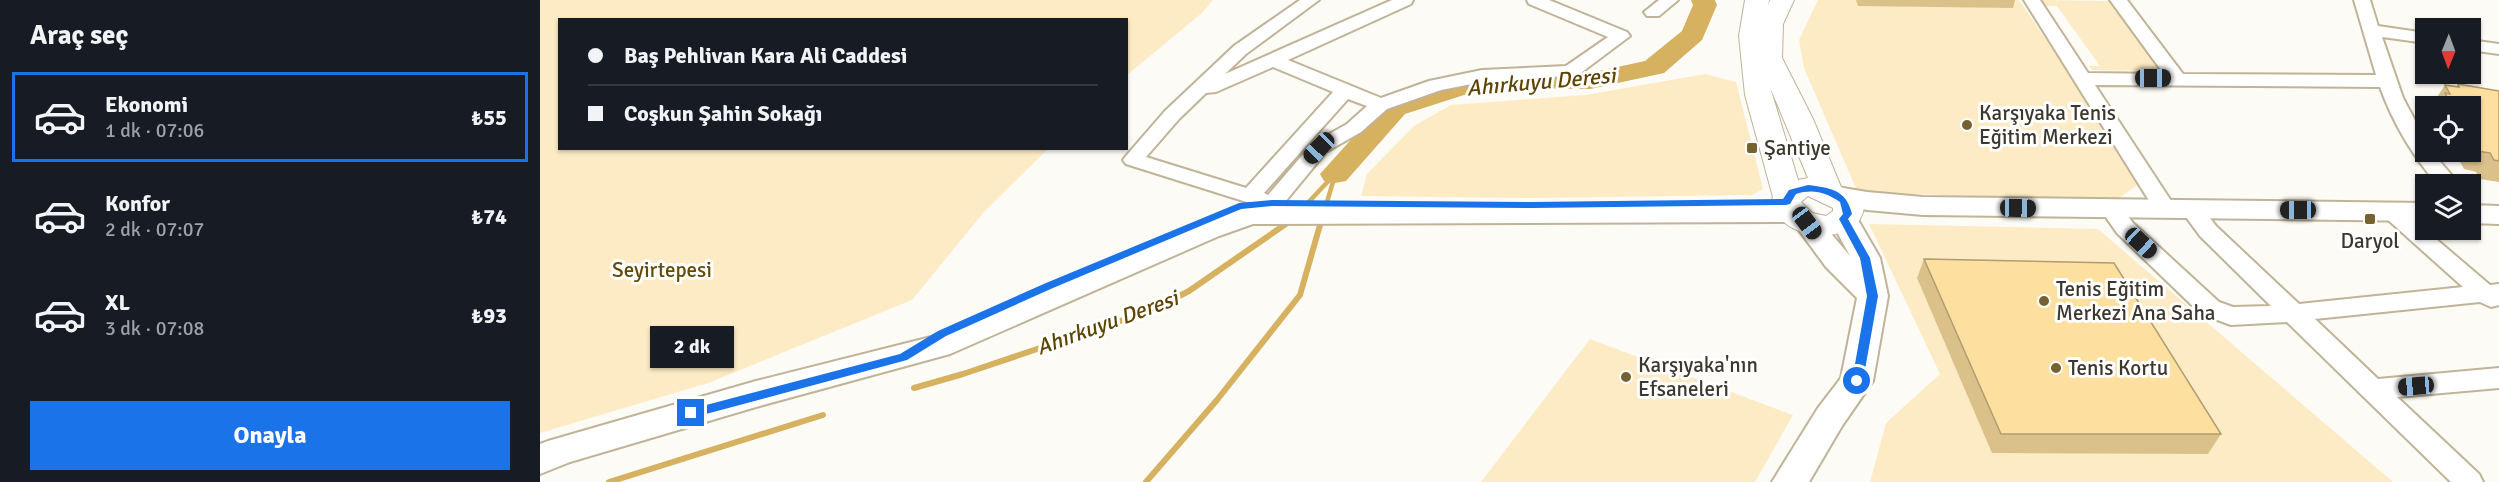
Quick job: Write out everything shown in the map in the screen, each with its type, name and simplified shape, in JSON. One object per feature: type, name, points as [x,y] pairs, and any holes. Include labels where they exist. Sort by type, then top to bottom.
[{"type":"main road","points":[[1757,0],[1751,36],[1758,95],[1793,209]]},
{"type":"main road","points":[[1782,0],[1772,24],[1769,58],[1839,205]]},
{"type":"main road","points":[[1793,209],[1792,192],[1808,188],[1839,205]]},
{"type":"street","points":[[1311,0],[1240,50],[1172,115],[1133,160],[1273,204],[1350,208],[1793,209],[1836,260],[1873,296]]},
{"type":"street","points":[[1194,96],[1359,23],[1405,0]]},
{"type":"street","points":[[540,460],[560,451],[756,394],[939,346],[1273,204],[1319,148],[1354,128],[1380,105],[1436,85],[1482,75],[1570,71],[1621,36],[1535,0]]},
{"type":"street","points":[[1563,11],[1582,0]]},
{"type":"street","points":[[1653,12],[1670,0]]},
{"type":"street","points":[[2032,0],[2082,79],[2179,210],[2208,231],[2469,482]]},
{"type":"street","points":[[2118,0],[2176,78]]},
{"type":"street","points":[[2362,0],[2370,30],[2408,131],[2421,154],[2439,174]]},
{"type":"street","points":[[2370,30],[2415,36]]},
{"type":"street","points":[[2481,47],[2499,49]]},
{"type":"street","points":[[1272,60],[1380,105]]},
{"type":"street","points":[[2082,79],[2388,81]]},
{"type":"street","points":[[1273,204],[1346,90]]},
{"type":"street","points":[[1790,482],[1830,417],[1857,381],[1873,296],[1865,258],[1839,205],[2112,210],[2415,211]]},
{"type":"street","points":[[2112,210],[2126,228],[2216,312],[2231,316],[2494,297]]},
{"type":"street","points":[[2388,210],[2494,297]]},
{"type":"street","points":[[2375,390],[2499,378]]},
{"type":"green space","name":"Seyirtepesi","points":[[540,0],[1213,0],[1202,13],[1128,74],[1128,18],[558,18],[558,150],[1047,150],[984,212],[912,300],[708,383],[540,433]]},
{"type":"green space","name":"Karşıyaka Tenis Eğitim Merkezi","points":[[1818,0],[2019,0],[2143,181],[2118,199],[1858,193],[1804,68],[1799,40]]},
{"type":"green space","points":[[2041,0],[2108,1],[2164,71],[2092,70],[2089,66],[2100,66],[2057,6],[2045,6]]},
{"type":"green space","points":[[1705,74],[1736,82],[1763,189],[1752,195],[1533,198],[1361,196],[1367,174],[1414,126],[1451,105],[1586,95]]},
{"type":"green space","name":"Tenis Eğitim Merkezi Ana Saha","points":[[1869,224],[2098,229],[2393,482],[1870,482],[1886,423],[1940,374]]},
{"type":"green space","name":"Karşıyaka'nın Efsaneleri","points":[[1590,339],[1793,415],[1755,482],[1481,482]]},
{"type":"building","points":[[2458,84],[2499,91],[2499,161],[2494,160],[2490,153],[2481,152],[2481,96],[2446,96],[2445,93],[2450,94],[2445,85],[2459,87]]},
{"type":"building","name":"Tenis Kortu","points":[[1924,259],[2114,263],[2221,434],[2001,434]]},
{"type":"waterway","name":"Ahırkuyu Deresi","points":[[1335,174],[1395,108],[1460,87],[1524,80],[1590,81],[1654,67],[1693,35],[1705,5],[1703,0]]},
{"type":"waterway","name":"Ahırkuyu Deresi","points":[[1303,208],[1335,174]]},
{"type":"waterway","name":"Ahırkuyu Deresi","points":[[1325,209],[1335,175]]},
{"type":"waterway","name":"Ahırkuyu Deresi","points":[[1146,482],[1217,400],[1300,295],[1322,218]]},
{"type":"waterway","name":"Ahırkuyu Deresi","points":[[914,388],[963,374],[1150,311],[1189,291],[1293,219]]},
{"type":"waterway","name":"Ahırkuyu Deresi","points":[[609,482],[823,415]]},
{"type":"place","name":"Karşıyaka Tenis Eğitim Merkezi","points":[[1967,125]]},
{"type":"place","name":"Şantiye","points":[[1752,148]]},
{"type":"place","name":"Daryol","points":[[2370,219]]},
{"type":"place","name":"Tenis Eğitim Merkezi Ana Saha","points":[[2044,301]]},
{"type":"place","name":"Tenis Kortu","points":[[2056,368]]},
{"type":"place","name":"Karşıyaka'nın Efsaneleri","points":[[1626,377]]},
{"type":"route","points":[[691,413],[903,357],[942,334],[1049,285],[1181,228],[1239,206],[1272,203],[1532,205],[1786,202],[1792,192],[1808,188],[1828,190],[1844,201],[1848,207],[1844,219],[1865,258],[1873,296],[1857,381]]}]
